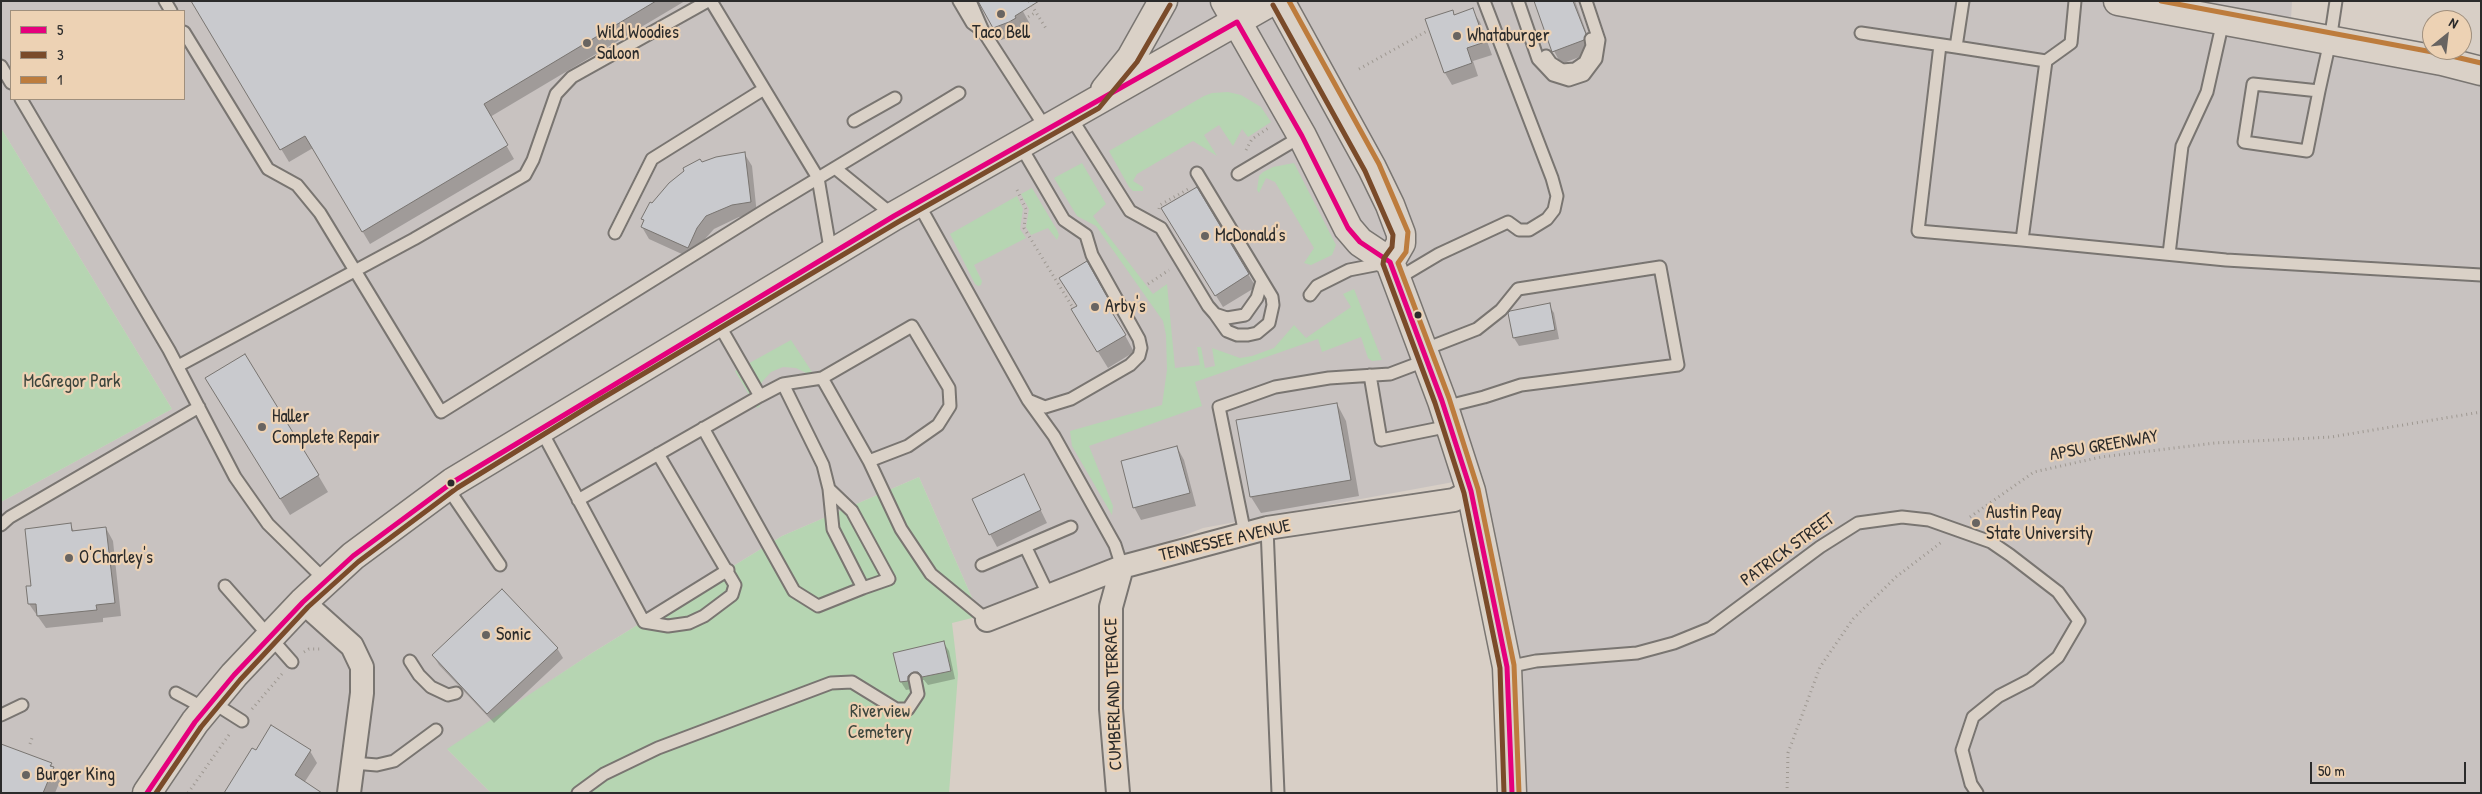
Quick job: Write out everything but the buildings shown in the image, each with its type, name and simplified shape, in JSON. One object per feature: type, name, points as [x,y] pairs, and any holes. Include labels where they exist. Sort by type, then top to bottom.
[{"type":"main road","points":[[1095,102],[1131,58],[1163,1]]},
{"type":"main road","points":[[147,793],[209,706],[303,602],[353,556],[446,486],[906,209],[1095,102],[1231,12],[1272,1]]},
{"type":"main road","points":[[1280,1],[1368,160],[1390,205],[1401,234],[1401,243],[1393,270]]},
{"type":"main road","points":[[2118,1],[2330,42],[2442,61],[2481,71]]},
{"type":"main road","points":[[1231,12],[1302,136],[1348,228],[1360,242],[1393,270],[1425,355],[1471,491],[1507,667],[1512,793]]},
{"type":"street","name":"TENNESSEE AVENUE","points":[[987,620],[1122,567],[1267,528],[1454,500],[1471,491]]},
{"type":"street","name":"CUMBERLAND TERRACE","points":[[1118,793],[1111,708],[1111,607],[1122,567]]},
{"type":"street","points":[[303,602],[352,646],[362,667],[362,693],[349,793]]},
{"type":"lane","points":[[178,366],[414,239],[525,175],[533,160],[556,94],[572,77],[709,1],[818,178],[831,255]]},
{"type":"lane","points":[[959,1],[972,23],[983,31],[1130,212],[1161,228],[1208,306],[1227,331],[1237,335],[1257,333],[1269,323],[1273,305],[1272,296],[1197,173]]},
{"type":"lane","points":[[970,1],[983,31]]},
{"type":"lane","points":[[1310,295],[1318,286],[1349,270],[1393,270],[1440,254],[1508,222],[1520,230],[1529,230],[1547,219],[1554,210],[1557,196],[1552,178],[1484,1]]},
{"type":"lane","points":[[1518,1],[1538,59],[1553,75],[1569,80],[1584,75],[1596,59],[1599,40],[1586,1]]},
{"type":"lane","points":[[1524,1],[1541,50],[1551,63],[1562,70],[1575,70],[1585,62],[1592,46],[1591,34],[1580,1]]},
{"type":"lane","points":[[1956,47],[1962,1]]},
{"type":"lane","points":[[1861,33],[2046,61],[2071,43],[2075,1]]},
{"type":"lane","points":[[2319,91],[2254,84],[2244,142],[2307,151],[2330,42],[2336,1]]},
{"type":"lane","points":[[2169,254],[2182,146],[2207,92],[2223,21]]},
{"type":"lane","points":[[185,34],[268,169],[297,185],[320,213],[441,412],[818,178],[959,93]]},
{"type":"lane","points":[[1940,44],[1918,231],[2169,254],[2481,276]]},
{"type":"lane","points":[[2022,240],[2046,61]]},
{"type":"lane","points":[[1,66],[10,81]]},
{"type":"lane","points":[[615,233],[652,159],[764,89]]},
{"type":"lane","points":[[854,121],[895,98]]},
{"type":"lane","points":[[22,100],[178,366],[235,477],[268,524],[326,581]]},
{"type":"lane","points":[[1238,174],[1302,136]]},
{"type":"lane","points":[[1020,145],[1064,220],[1086,235],[1092,255],[1139,339],[1142,348],[1139,356],[1130,365],[1071,398],[1045,407],[1028,400]]},
{"type":"lane","points":[[835,168],[906,209],[1028,400],[1054,436],[1115,545],[1122,567]]},
{"type":"lane","points":[[1245,534],[1219,407],[1275,387],[1329,378],[1370,375],[1390,374],[1477,329],[1501,310],[1518,289],[1660,267],[1678,365],[1521,385],[1484,397],[1447,417],[1381,440],[1370,375]]},
{"type":"lane","points":[[1215,314],[1227,318],[1245,315],[1257,298],[1262,281]]},
{"type":"lane","points":[[718,323],[760,396]]},
{"type":"lane","points":[[578,500],[783,384],[822,378],[912,326],[949,388],[950,406],[938,425],[908,446],[869,461]]},
{"type":"lane","points":[[822,378],[869,461],[901,529],[931,574],[987,620]]},
{"type":"lane","points":[[783,384],[823,465],[829,489],[833,529],[863,588]]},
{"type":"lane","points":[[1,526],[10,517],[199,407]]},
{"type":"lane","points":[[540,428],[644,622]]},
{"type":"lane","points":[[703,428],[794,591],[818,606],[889,579],[852,511],[829,489]]},
{"type":"lane","points":[[644,622],[668,626],[689,623],[704,616],[732,596],[735,585],[728,570],[658,454]]},
{"type":"lane","points":[[446,486],[500,565]]},
{"type":"lane","name":"PATRICK STREET","points":[[1507,667],[1536,661],[1637,654],[1674,643],[1711,628],[1820,547],[1858,523],[1902,516],[1929,520],[1991,542],[2035,572],[2058,592],[2079,621],[2058,657],[2030,680],[1999,696],[1973,717],[1962,750],[1971,784],[1977,793]]},
{"type":"lane","points":[[982,565],[1026,548],[1071,527]]},
{"type":"lane","points":[[1267,528],[1278,793]]},
{"type":"lane","points":[[1026,548],[1048,596]]},
{"type":"lane","points":[[644,622],[728,570]]},
{"type":"lane","points":[[225,586],[292,662]]},
{"type":"lane","points":[[410,661],[419,675],[431,687],[448,695],[456,693]]},
{"type":"lane","points":[[578,793],[604,774],[658,748],[831,683],[852,682],[896,709],[908,709],[918,694],[915,679]]},
{"type":"lane","points":[[176,693],[242,721]]},
{"type":"lane","points":[[1,715],[22,705]]},
{"type":"lane","points":[[353,763],[377,765],[394,761],[436,730]]},
{"type":"path","points":[[1030,1],[1047,30]]},
{"type":"path","points":[[1008,22],[1012,27],[1036,12]]},
{"type":"path","points":[[1359,69],[1429,30]]},
{"type":"path","points":[[1017,190],[1026,209],[1024,228],[1073,308]]},
{"type":"path","name":"APSU GREENWAY","points":[[1787,793],[1788,753],[1820,667],[1853,619],[1896,577],[1958,530],[1975,513],[2034,472],[2100,457],[2214,443],[2331,437],[2481,412]]},
{"type":"path","points":[[188,793],[228,736],[292,662],[309,649],[328,650]]},
{"type":"path","points":[[30,744],[32,738]]},
{"type":"shaded area","points":[[1,1],[2292,1],[2291,19],[2422,44],[2422,60],[2472,60],[2472,53],[2481,55],[2481,793],[1512,793],[1508,710],[1459,481],[1203,528],[980,616],[919,477],[782,536],[592,653],[448,750],[491,793],[1,793],[1,502],[172,409],[1,128]]},
{"type":"green space","points":[[1228,92],[1241,95],[1261,107],[1271,122],[1248,137],[1242,129],[1233,146],[1219,125],[1204,135],[1217,156],[1193,141],[1137,174],[1133,181],[1143,187],[1143,191],[1133,191],[1129,187],[1109,151],[1204,96],[1212,93]]},
{"type":"green space","name":"McGregor Park","points":[[1,128],[172,409],[1,502]]},
{"type":"green space","points":[[1082,163],[1106,204],[1093,216],[1153,294],[1167,284],[1175,368],[1200,365],[1197,347],[1201,347],[1205,368],[1215,366],[1212,348],[1240,358],[1252,356],[1274,348],[1294,325],[1306,338],[1351,307],[1343,294],[1354,289],[1382,360],[1372,361],[1368,358],[1361,337],[1322,352],[1318,339],[1195,382],[1202,406],[1089,446],[1113,506],[1112,515],[1072,446],[1070,431],[1162,405],[1167,370],[1166,335],[1163,321],[1096,226],[1077,216],[1054,178]]},
{"type":"green space","points":[[1294,163],[1336,245],[1332,255],[1311,265],[1304,263],[1314,248],[1275,182],[1266,178],[1259,193],[1257,190],[1259,176],[1263,172],[1273,167]]},
{"type":"green space","points":[[1032,188],[1057,230],[1059,235],[1057,240],[1048,228],[1031,235],[1026,227],[1029,209],[1021,194]]},
{"type":"green space","points":[[1017,196],[1023,209],[1020,229],[1026,238],[974,265],[982,281],[981,285],[978,286],[975,284],[950,234]]},
{"type":"green space","points":[[791,340],[812,372],[808,374],[796,368],[783,367],[771,372],[762,382],[758,395],[760,406],[757,408],[735,371]]},
{"type":"green space","name":"Riverview Cemetery","points":[[919,477],[980,616],[952,623],[958,674],[949,793],[491,793],[447,749],[592,653],[782,536]]},
{"type":"transit line","name":"1","points":[[1289,1],[1379,164],[1408,232],[1406,252],[1398,263],[1449,398],[1478,489],[1514,665],[1519,793]]},
{"type":"transit line","name":"1","points":[[2161,1],[2443,54],[2481,63]]},
{"type":"transit line","name":"3","points":[[156,793],[201,727],[240,680],[308,607],[358,562],[457,488],[596,402],[898,222],[1099,108],[1137,62],[1170,5]]},
{"type":"transit line","name":"3","points":[[1273,5],[1365,171],[1393,235],[1392,247],[1384,258],[1383,264],[1435,403],[1464,493],[1500,668],[1504,793]]},
{"type":"transit line","name":"5","points":[[147,793],[195,722],[234,675],[303,602],[353,556],[453,482],[894,216],[1237,22],[1302,136],[1348,228],[1360,242],[1390,262],[1442,401],[1471,491],[1507,667],[1512,793]]},
{"type":"place","name":"Taco Bell","points":[[1001,14]]},
{"type":"place","name":"Whataburger","points":[[1457,36]]},
{"type":"place","name":"Wild Woodies Saloon","points":[[587,43]]},
{"type":"place","name":"McDonald's","points":[[1205,236]]},
{"type":"place","name":"Arby's","points":[[1095,307]]},
{"type":"place","name":"Haller Complete Repair","points":[[262,427]]},
{"type":"place","name":"Austin Peay State University","points":[[1976,523]]},
{"type":"place","name":"O'Charley's","points":[[69,558]]},
{"type":"place","name":"Sonic","points":[[486,635]]},
{"type":"place","name":"Burger King","points":[[26,775]]}]
